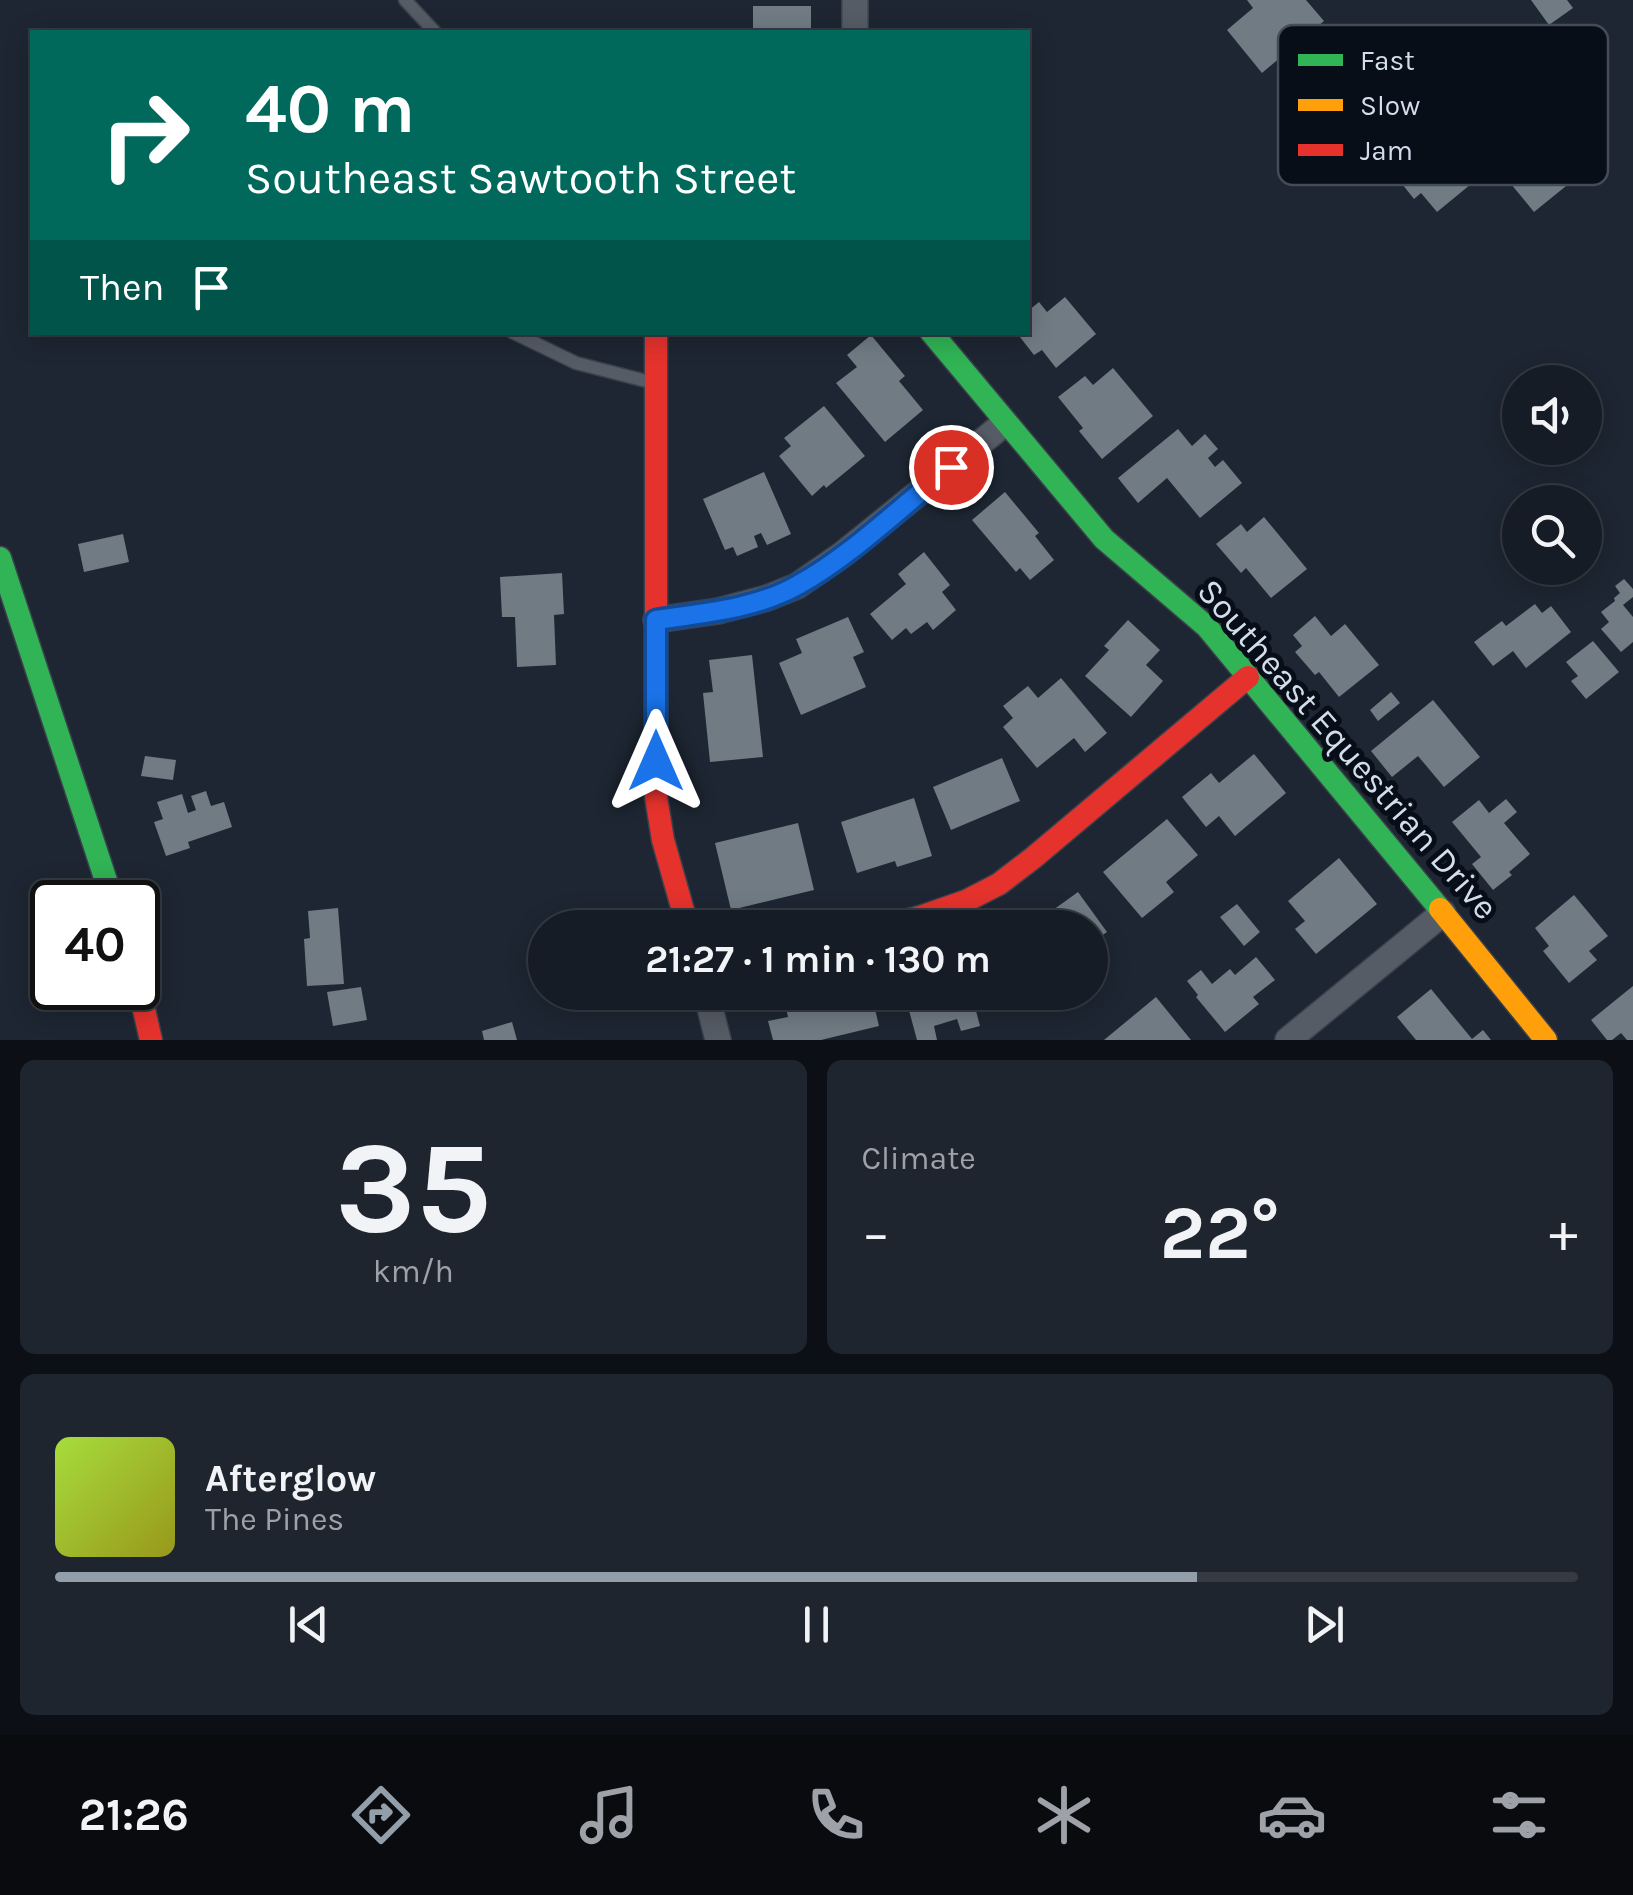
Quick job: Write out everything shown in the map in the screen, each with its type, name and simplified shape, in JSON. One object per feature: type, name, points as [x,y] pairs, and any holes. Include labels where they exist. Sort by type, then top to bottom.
[{"type":"street","points":[[855,0],[855,30]]},
{"type":"street","points":[[656,335],[656,796],[662,840],[683,910]]},
{"type":"street","name":"Southeast Equestrian Drive","points":[[933,335],[1104,539],[1126,562],[1207,626],[1546,1040]]},
{"type":"street","points":[[656,620],[718,612],[797,586],[843,554],[1004,423]]},
{"type":"street","points":[[0,558],[106,880]]},
{"type":"street","points":[[943,910],[996,886],[1248,677]]},
{"type":"street","points":[[1288,1040],[1443,913]]},
{"type":"street","points":[[144,1010],[151,1040]]},
{"type":"street","points":[[710,1010],[718,1040]]},
{"type":"lane","points":[[405,0],[433,30]]},
{"type":"lane","points":[[518,335],[576,363],[656,383]]},
{"type":"building","points":[[1247,0],[1306,0],[1324,21],[1319,25],[1278,25],[1278,60],[1262,73],[1227,30],[1253,8]]},
{"type":"building","points":[[1531,0],[1567,0],[1573,8],[1549,25]]},
{"type":"building","points":[[753,6],[811,6],[811,30],[753,30]]},
{"type":"building","points":[[1403,185],[1470,185],[1437,212],[1421,193],[1414,199]]},
{"type":"building","points":[[1512,185],[1567,185],[1534,212]]},
{"type":"building","points":[[1065,297],[1096,334],[1056,368],[1042,350],[1034,355],[1018,335],[1030,335],[1030,309],[1039,302],[1047,312]]},
{"type":"building","points":[[871,335],[905,376],[899,381],[923,410],[885,442],[836,383],[857,367],[847,355]]},
{"type":"building","points":[[1113,368],[1153,416],[1102,459],[1058,397],[1085,376],[1093,385]]},
{"type":"building","points":[[824,406],[865,456],[812,496],[779,456],[791,446],[784,438]]},
{"type":"building","points":[[1178,429],[1192,446],[1205,434],[1218,449],[1208,458],[1215,467],[1223,460],[1242,483],[1200,518],[1167,478],[1138,503],[1118,478]]},
{"type":"building","points":[[764,472],[791,534],[767,545],[761,533],[754,536],[758,547],[737,556],[733,547],[725,550],[703,499]]},
{"type":"building","points":[[1005,492],[1039,533],[1035,536],[1054,560],[1030,580],[1020,568],[1016,572],[972,520]]},
{"type":"building","points":[[1264,517],[1307,569],[1271,598],[1246,568],[1241,573],[1216,544],[1241,524],[1247,532]]},
{"type":"building","points":[[123,534],[129,562],[84,572],[78,544]]},
{"type":"building","points":[[924,552],[950,585],[942,592],[956,610],[933,630],[927,622],[911,634],[906,628],[892,640],[870,614],[906,584],[898,574]]},
{"type":"building","points":[[562,573],[564,614],[554,615],[556,665],[517,667],[515,617],[502,617],[500,577]]},
{"type":"building","points":[[1624,579],[1633,589],[1633,597],[1623,605],[1633,617],[1633,642],[1621,652],[1601,629],[1609,622],[1601,612],[1615,601],[1620,593],[1615,586]]},
{"type":"building","points":[[1535,604],[1542,613],[1551,606],[1571,632],[1526,668],[1513,651],[1493,666],[1474,642],[1502,621],[1506,626]]},
{"type":"building","points":[[1315,616],[1331,636],[1345,624],[1379,665],[1339,697],[1319,672],[1315,675],[1295,652],[1302,646],[1293,635]]},
{"type":"building","points":[[848,617],[864,652],[853,657],[866,687],[801,715],[779,663],[802,653],[796,639]]},
{"type":"building","points":[[1128,620],[1160,650],[1146,665],[1163,681],[1131,717],[1085,676],[1109,650],[1104,646]]},
{"type":"building","points":[[1593,641],[1619,672],[1586,699],[1571,681],[1578,676],[1566,662]]},
{"type":"building","points":[[752,655],[763,757],[710,762],[703,693],[713,692],[709,660]]},
{"type":"building","points":[[1061,678],[1107,733],[1085,752],[1074,738],[1037,768],[1003,727],[1013,718],[1003,706],[1028,686],[1038,698]]},
{"type":"building","points":[[1391,692],[1400,703],[1378,721],[1370,710]]},
{"type":"building","points":[[1433,700],[1480,757],[1444,787],[1418,756],[1392,777],[1371,751]]},
{"type":"building","points":[[1254,754],[1286,793],[1235,836],[1219,816],[1206,827],[1182,797],[1211,773],[1219,783]]},
{"type":"building","points":[[145,756],[176,760],[173,780],[141,776]]},
{"type":"building","points":[[1002,758],[1020,801],[951,830],[933,787]]},
{"type":"building","points":[[206,791],[211,806],[224,802],[232,827],[188,842],[190,848],[166,856],[154,822],[163,819],[157,802],[182,794],[188,813],[196,810],[191,796]]},
{"type":"building","points":[[914,798],[932,856],[897,867],[895,861],[857,873],[841,822]]},
{"type":"building","points":[[1506,799],[1517,812],[1504,823],[1530,854],[1493,890],[1472,864],[1481,857],[1452,822],[1479,800],[1489,813]]},
{"type":"building","points":[[1167,819],[1198,855],[1166,882],[1174,892],[1142,918],[1103,872]]},
{"type":"building","points":[[798,823],[814,890],[731,910],[715,843]]},
{"type":"building","points":[[1339,858],[1377,904],[1316,954],[1295,929],[1305,921],[1288,901]]},
{"type":"building","points":[[1078,892],[1091,910],[1053,910]]},
{"type":"building","points":[[1574,895],[1608,936],[1589,951],[1597,960],[1569,983],[1543,951],[1549,946],[1535,928]]},
{"type":"building","points":[[1237,904],[1260,932],[1244,946],[1220,917]]},
{"type":"building","points":[[338,908],[344,984],[307,986],[304,939],[310,938],[308,911]]},
{"type":"building","points":[[1256,957],[1275,980],[1253,997],[1259,1004],[1225,1032],[1187,981],[1201,970],[1212,984],[1230,969],[1235,975]]},
{"type":"building","points":[[1633,986],[1633,1040],[1627,1040],[1621,1033],[1607,1040],[1591,1020]]},
{"type":"building","points":[[361,987],[367,1020],[333,1026],[327,992]]},
{"type":"building","points":[[1431,989],[1472,1039],[1483,1030],[1491,1040],[1416,1040],[1397,1017]]},
{"type":"building","points":[[1156,997],[1191,1040],[1104,1040]]},
{"type":"building","points":[[786,1010],[875,1010],[879,1026],[821,1040],[773,1040],[768,1021],[788,1017]]},
{"type":"building","points":[[909,1010],[976,1010],[980,1026],[961,1031],[957,1019],[934,1026],[937,1040],[917,1040]]},
{"type":"building","points":[[512,1022],[517,1040],[484,1040],[482,1031]]},
{"type":"traffic: fast","points":[[934,335],[1104,539],[1207,627],[1440,909]]},
{"type":"traffic: fast","points":[[0,558],[106,880]]},
{"type":"traffic: slow","points":[[1440,909],[1546,1040]]},
{"type":"traffic: jam","points":[[656,335],[656,797],[663,840],[683,910]]},
{"type":"traffic: jam","points":[[940,910],[999,884],[1248,677]]},
{"type":"traffic: jam","points":[[144,1010],[151,1040]]},
{"type":"route","points":[[656,761],[656,620],[718,612],[797,586],[951,467]]}]
